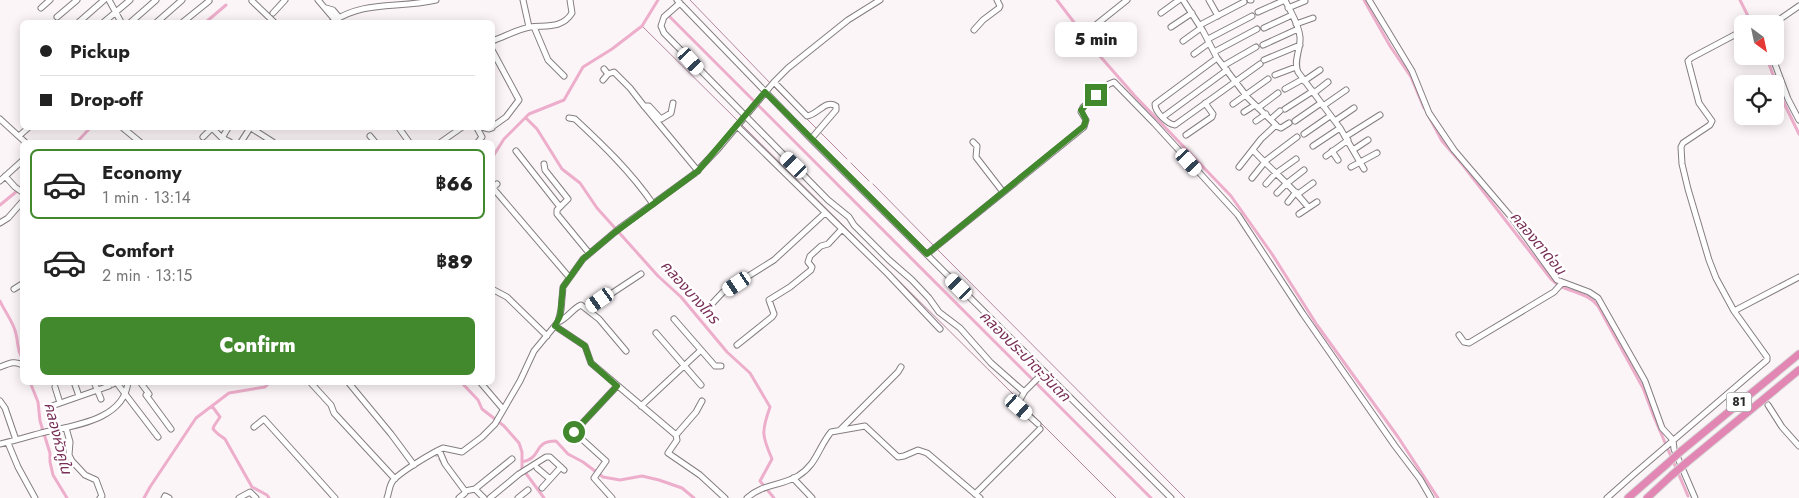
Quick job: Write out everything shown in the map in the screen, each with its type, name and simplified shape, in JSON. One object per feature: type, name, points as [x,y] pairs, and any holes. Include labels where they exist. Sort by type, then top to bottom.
[{"type":"highway","name":"81","points":[[1628,498],[1680,452],[1799,354]]},
{"type":"highway","name":"81","points":[[1646,498],[1799,370]]},
{"type":"street","points":[[41,8],[50,0]]},
{"type":"street","points":[[57,17],[77,0]]},
{"type":"street","points":[[81,20],[104,0]]},
{"type":"street","points":[[109,0],[120,20]]},
{"type":"street","points":[[107,20],[130,0]]},
{"type":"street","points":[[133,20],[156,0]]},
{"type":"street","points":[[159,20],[182,0]]},
{"type":"street","points":[[273,14],[285,0]]},
{"type":"street","points":[[318,0],[335,19],[354,6],[367,2],[419,2],[436,0]]},
{"type":"street","points":[[522,0],[531,27],[548,60],[564,76]]},
{"type":"street","points":[[495,40],[531,27],[558,25],[566,21],[572,13],[570,0]]},
{"type":"street","points":[[387,498],[395,478],[439,450],[445,448],[462,452],[482,437],[495,424],[534,351],[556,324],[561,310],[563,287],[589,253],[621,227],[698,171],[765,92],[798,60],[848,20],[880,0]]},
{"type":"street","points":[[974,30],[983,20],[999,8],[997,0]]},
{"type":"street","points":[[1087,32],[1127,0]]},
{"type":"street","points":[[1161,13],[1179,0]]},
{"type":"street","points":[[1183,0],[1225,68],[1245,95],[1276,126],[1281,128],[1346,90]]},
{"type":"street","points":[[1210,0],[1218,16]]},
{"type":"street","points":[[1258,12],[1285,0],[1297,26],[1300,44],[1296,66],[1304,80],[1340,128],[1364,169]]},
{"type":"street","points":[[1369,0],[1412,71],[1429,113],[1443,135],[1512,218],[1560,285],[1589,292],[1598,298],[1645,381],[1662,428],[1673,440],[1674,449],[1695,498]]},
{"type":"street","points":[[185,20],[209,1]]},
{"type":"street","points":[[252,1],[272,20]]},
{"type":"street","points":[[1183,41],[1218,16],[1248,1]]},
{"type":"street","points":[[1288,8],[1305,1]]},
{"type":"street","points":[[1024,392],[991,363],[960,328],[939,312],[912,280],[901,272],[849,218],[828,200],[662,30],[661,23],[664,17],[678,2],[811,139],[929,252],[1043,373],[1171,498]]},
{"type":"street","points":[[1784,16],[1799,6]]},
{"type":"street","points":[[1172,27],[1192,13]]},
{"type":"street","points":[[1264,28],[1292,15]]},
{"type":"street","points":[[1194,54],[1208,41],[1252,16]]},
{"type":"street","points":[[1263,45],[1313,18]]},
{"type":"street","points":[[1258,29],[1216,55],[1155,104],[1155,108],[1170,124],[1175,125],[1262,62],[1300,44]]},
{"type":"street","points":[[1607,498],[1767,360],[1767,357],[1734,311],[1716,278],[1688,189],[1680,151],[1683,143],[1710,125],[1712,121],[1699,103],[1688,61],[1734,35]]},
{"type":"street","points":[[1163,117],[1225,68],[1256,47]]},
{"type":"street","points":[[495,56],[519,100],[506,117],[495,125]]},
{"type":"street","points":[[1775,65],[1788,99],[1799,120]]},
{"type":"street","points":[[1275,75],[1296,66]]},
{"type":"street","points":[[604,69],[608,74]]},
{"type":"street","points":[[1285,90],[1320,70]]},
{"type":"street","points":[[603,80],[612,72],[618,75],[698,171]]},
{"type":"street","points":[[1233,104],[1268,79]]},
{"type":"street","points":[[929,252],[1084,126],[1086,120],[1081,112],[1083,107],[1109,84],[1114,82],[1231,207],[1395,446],[1420,479],[1431,498]]},
{"type":"street","points":[[1271,119],[1328,82]]},
{"type":"street","points":[[773,84],[808,116],[828,104],[836,106],[836,110],[811,139]]},
{"type":"street","points":[[1244,112],[1278,93]]},
{"type":"street","points":[[644,106],[649,106],[661,119],[670,113],[674,103]]},
{"type":"street","points":[[1186,135],[1212,117],[1213,114],[1205,103]]},
{"type":"street","points":[[1335,122],[1354,108]]},
{"type":"street","points":[[1256,121],[1266,114]]},
{"type":"street","points":[[1326,156],[1346,138],[1380,115]]},
{"type":"street","points":[[1304,134],[1330,116]]},
{"type":"street","points":[[569,118],[575,119],[613,156],[640,185],[653,204]]},
{"type":"street","points":[[0,119],[23,140]]},
{"type":"street","points":[[739,124],[940,329]]},
{"type":"street","points":[[1238,167],[1276,126]]},
{"type":"street","points":[[1313,146],[1340,128]]},
{"type":"street","points":[[19,136],[26,130]]},
{"type":"street","points":[[125,130],[138,140]]},
{"type":"street","points":[[203,137],[210,130]]},
{"type":"street","points":[[214,130],[224,140]]},
{"type":"street","points":[[253,130],[270,140]]},
{"type":"street","points":[[401,130],[408,140]]},
{"type":"street","points":[[444,140],[458,130]]},
{"type":"street","points":[[370,136],[373,140]]},
{"type":"street","points":[[1252,178],[1264,162],[1297,138]]},
{"type":"street","points":[[1353,150],[1368,140]]},
{"type":"street","points":[[973,142],[977,146],[976,157],[1003,192]]},
{"type":"street","points":[[1253,150],[1275,174],[1297,193],[1308,207]]},
{"type":"street","points":[[516,151],[560,207]]},
{"type":"street","points":[[1332,151],[1338,160]]},
{"type":"street","points":[[1351,167],[1377,153]]},
{"type":"street","points":[[1266,184],[1275,174],[1296,159]]},
{"type":"street","points":[[0,181],[20,163]]},
{"type":"street","points":[[544,164],[545,170],[568,198],[568,201],[557,212],[559,217],[589,253]]},
{"type":"street","points":[[1277,193],[1304,170]]},
{"type":"street","points":[[5,176],[20,190]]},
{"type":"street","points":[[1288,202],[1297,193],[1313,183]]},
{"type":"street","points":[[495,188],[569,277]]},
{"type":"street","points":[[1299,214],[1317,202]]},
{"type":"street","points":[[0,223],[8,218],[20,204]]},
{"type":"street","points":[[708,308],[724,292],[774,260],[825,213]]},
{"type":"street","points":[[737,345],[772,317],[774,314],[769,300],[790,287],[811,270],[812,267],[808,262],[810,256],[821,246],[828,244],[841,230]]},
{"type":"street","points":[[588,310],[641,274]]},
{"type":"street","points":[[1734,311],[1799,277]]},
{"type":"street","points":[[14,289],[20,285]]},
{"type":"street","points":[[1458,335],[1464,342],[1469,343],[1554,292],[1560,285]]},
{"type":"street","points":[[495,291],[507,297],[547,336]]},
{"type":"street","points":[[556,324],[564,320],[579,306],[588,310],[598,319],[626,351]]},
{"type":"street","points":[[674,319],[715,366],[721,366]]},
{"type":"street","points":[[556,324],[585,346],[591,363],[676,435],[677,440],[668,453],[700,475],[725,498]]},
{"type":"street","points":[[656,332],[701,385]]},
{"type":"street","points":[[641,406],[701,350]]},
{"type":"street","points":[[0,367],[12,362],[20,364]]},
{"type":"street","points":[[747,498],[768,486],[793,478],[808,468],[828,437],[840,430],[901,367]]},
{"type":"street","points":[[975,494],[1039,426],[1018,405],[1019,399],[1024,392],[1043,373]]},
{"type":"street","points":[[75,385],[79,396]]},
{"type":"street","points":[[95,385],[101,399]]},
{"type":"street","points":[[49,406],[111,385]]},
{"type":"street","points":[[118,385],[158,437]]},
{"type":"street","points":[[0,444],[66,428],[104,415],[120,404],[126,395],[128,385]]},
{"type":"street","points":[[142,385],[166,417]]},
{"type":"street","points":[[313,385],[331,405],[334,412],[395,478]]},
{"type":"street","points":[[351,385],[386,427],[414,465]]},
{"type":"street","points":[[483,385],[504,409]]},
{"type":"street","points":[[609,497],[594,478],[606,461],[574,432],[617,386]]},
{"type":"street","points":[[55,387],[60,402]]},
{"type":"street","points":[[148,393],[146,395],[171,429]]},
{"type":"street","points":[[0,401],[5,408],[16,440]]},
{"type":"street","points":[[676,435],[696,412],[702,401]]},
{"type":"street","points":[[1768,406],[1782,427],[1799,446]]},
{"type":"street","points":[[254,427],[264,419],[335,498]]},
{"type":"street","points":[[840,430],[865,426],[898,457],[918,450],[924,451],[980,498]]},
{"type":"street","points":[[66,428],[70,442],[70,458],[75,466],[85,475],[96,480],[102,496],[100,498]]},
{"type":"street","points":[[8,442],[31,496]]},
{"type":"street","points":[[439,450],[445,464],[467,493]]},
{"type":"street","points":[[490,498],[527,468],[548,456],[563,469],[542,488]]},
{"type":"street","points":[[459,498],[475,489],[512,459]]},
{"type":"street","points":[[538,468],[550,479]]},
{"type":"street","points":[[793,478],[812,498]]},
{"type":"street","points":[[475,489],[484,498]]},
{"type":"street","points":[[518,498],[528,490]]},
{"type":"street","points":[[239,498],[248,492],[256,498]]},
{"type":"street","points":[[164,498],[165,496],[169,498]]},
{"type":"waterway","points":[[495,153],[504,139],[529,114],[564,100],[583,67],[612,49],[642,26],[658,0]]},
{"type":"waterway","points":[[690,0],[771,84]]},
{"type":"waterway","points":[[1057,0],[1099,55],[1134,95],[1231,196],[1272,254],[1317,325],[1398,437],[1438,498]]},
{"type":"waterway","name":"คลองตาด่อน","points":[[1364,0],[1390,46],[1411,77],[1424,108]]},
{"type":"waterway","points":[[1740,0],[1748,15]]},
{"type":"waterway","points":[[208,20],[226,5]]},
{"type":"waterway","name":"คลองประปาตะวันตก","points":[[670,17],[1151,498]]},
{"type":"waterway","points":[[642,26],[739,122]]},
{"type":"waterway","points":[[1769,65],[1782,99],[1799,134]]},
{"type":"waterway","points":[[774,87],[796,109]]},
{"type":"waterway","name":"คลองตาด่อน","points":[[1427,113],[1442,141],[1551,279],[1556,284],[1587,297],[1598,306],[1643,388],[1688,496]]},
{"type":"waterway","name":"คลองบางไทร","points":[[526,118],[537,129],[562,169],[580,183],[597,208],[658,276],[681,297],[727,352],[750,373],[770,407],[765,422],[764,434],[772,459],[760,481],[774,498]]},
{"type":"waterway","points":[[806,118],[816,128]]},
{"type":"waterway","points":[[742,125],[1019,400]]},
{"type":"waterway","points":[[79,140],[88,130]]},
{"type":"waterway","points":[[820,132],[847,159]]},
{"type":"waterway","points":[[851,163],[869,181]]},
{"type":"waterway","points":[[873,184],[934,246]]},
{"type":"waterway","points":[[0,205],[20,189]]},
{"type":"waterway","points":[[937,249],[1185,498]]},
{"type":"waterway","name":"คลองหัวคูใน","points":[[0,301],[13,326],[20,353]]},
{"type":"waterway","name":"คลองหัวคูใน","points":[[31,385],[38,402],[40,421],[50,453],[53,475],[67,498]]},
{"type":"waterway","points":[[144,498],[196,418],[229,393],[265,387],[267,385]]},
{"type":"waterway","points":[[464,385],[478,400],[482,409],[504,426],[519,443],[522,452],[522,468],[544,498]]},
{"type":"waterway","points":[[1021,403],[1116,498]]},
{"type":"waterway","points":[[212,406],[220,417],[213,429],[225,439],[252,487],[269,498]]},
{"type":"waterway","points":[[522,462],[533,457],[544,444],[556,441],[568,454],[583,462],[603,477],[620,480],[642,476],[682,488],[694,498]]},
{"type":"tunnel","points":[[435,452],[445,464]]},
{"type":"route","points":[[574,432],[617,386],[589,361],[585,346],[555,326],[560,316],[563,287],[583,259],[600,243],[698,171],[765,92],[927,254],[1084,126],[1086,120],[1081,110],[1096,95]]}]
